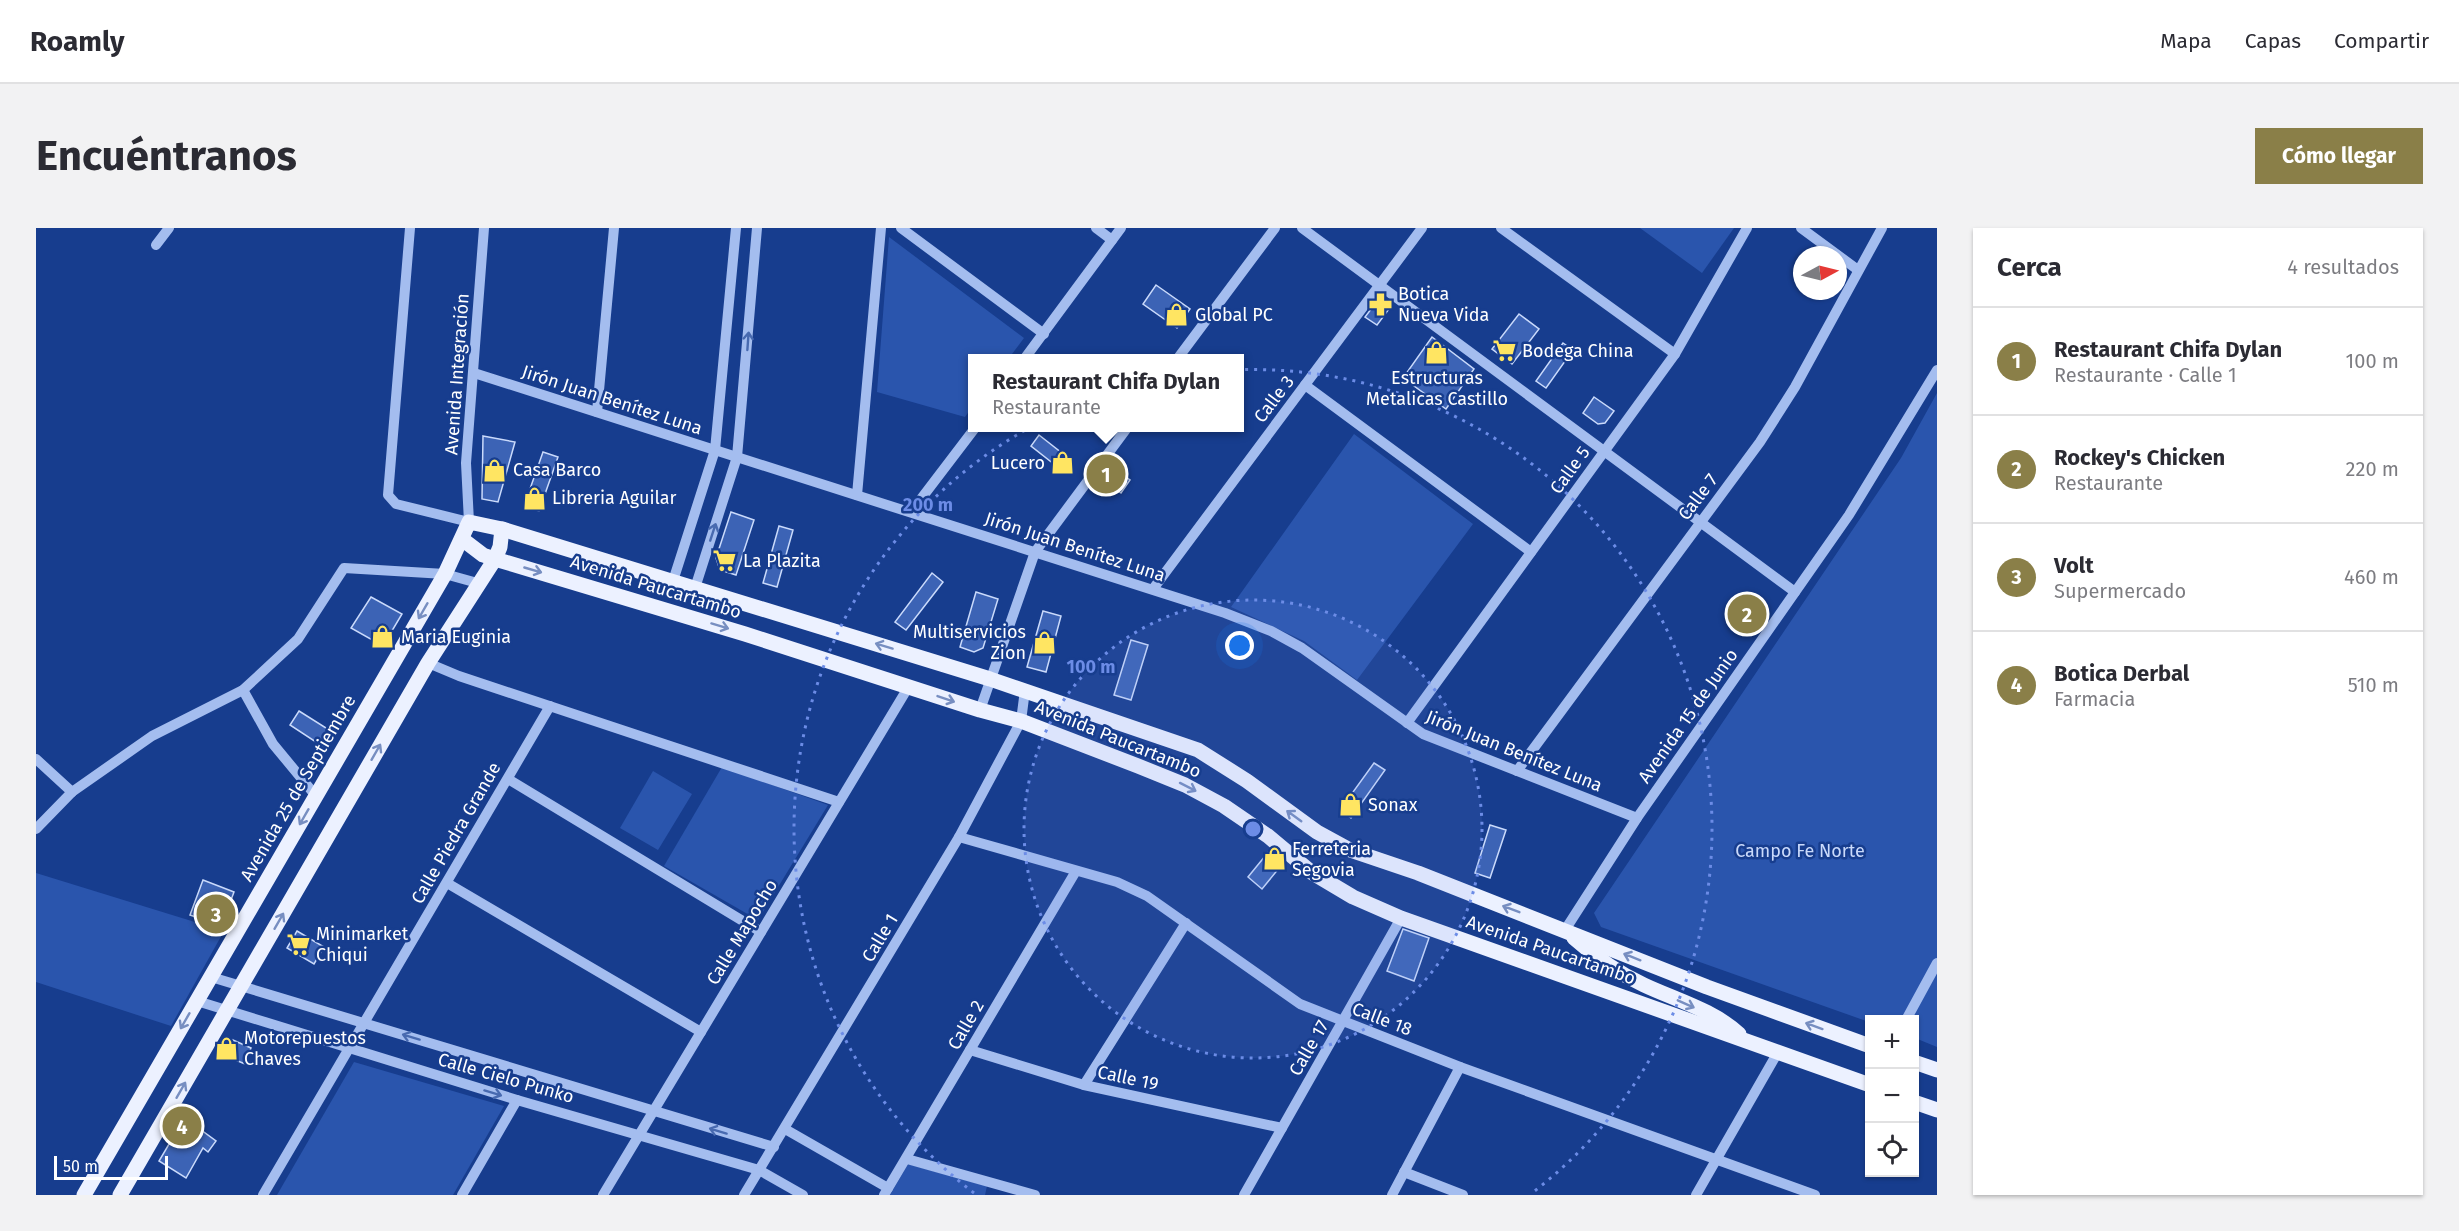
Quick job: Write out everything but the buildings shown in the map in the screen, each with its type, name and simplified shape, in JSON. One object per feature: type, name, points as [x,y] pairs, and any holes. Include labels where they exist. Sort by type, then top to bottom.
[{"type":"main road","name":"Avenida Paucartambo","points":[[469,522],[502,529],[990,679],[1198,750],[1248,781],[1317,832],[1350,850],[1418,873],[1707,987],[1865,1045]]},
{"type":"main road","name":"Avenida 25 de Septiembre","points":[[84,1195],[445,574],[469,522]]},
{"type":"main road","points":[[120,1195],[428,663],[481,584],[500,547],[502,529]]},
{"type":"main road","name":"Avenida Paucartambo","points":[[462,539],[483,555],[495,559],[1021,721],[1185,785],[1224,806],[1259,830],[1311,872],[1353,897],[1401,918],[1744,1038],[1865,1084]]},
{"type":"main road","points":[[1566,930],[1589,951],[1641,984],[1724,1020],[1744,1038]]},
{"type":"main road","points":[[1919,1064],[1937,1070]]},
{"type":"main road","points":[[1919,1104],[1937,1110]]},
{"type":"street","points":[[156,245],[169,228]]},
{"type":"street","points":[[410,228],[388,495],[396,504],[469,522]]},
{"type":"street","name":"Avenida Integración","points":[[469,522],[466,463],[484,228]]},
{"type":"street","points":[[597,412],[614,228]]},
{"type":"street","points":[[673,581],[715,450],[736,228]]},
{"type":"street","points":[[695,588],[737,457],[757,228]]},
{"type":"street","points":[[857,495],[881,228]]},
{"type":"street","points":[[901,228],[1044,334]]},
{"type":"street","points":[[1096,228],[1112,240]]},
{"type":"street","points":[[1028,354],[1121,228]]},
{"type":"street","points":[[1181,354],[1275,228]]},
{"type":"street","points":[[1302,228],[1795,592]]},
{"type":"street","name":"Calle 3","points":[[1153,589],[1422,228]]},
{"type":"street","points":[[1501,228],[1675,354]]},
{"type":"street","name":"Calle 5","points":[[1407,723],[1675,354],[1748,228]]},
{"type":"street","points":[[1801,228],[1858,270]]},
{"type":"street","name":"Calle 7","points":[[1517,771],[1760,442],[1795,387],[1882,228]]},
{"type":"street","name":"Avenida 15 de Junio","points":[[1566,930],[1637,818],[1850,515],[1937,370]]},
{"type":"street","name":"Jirón Juan Benítez Luna","points":[[474,373],[1225,613],[1286,639],[1423,734],[1637,818]]},
{"type":"street","points":[[1305,385],[1531,552]]},
{"type":"street","points":[[911,512],[972,432]]},
{"type":"street","points":[[980,710],[1035,552],[1124,432]]},
{"type":"street","points":[[36,829],[72,792],[152,736],[243,690],[298,639],[344,568],[445,574],[481,584]]},
{"type":"street","points":[[428,663],[839,802]]},
{"type":"street","name":"Calle Mapocho","points":[[603,1195],[909,686]]},
{"type":"street","points":[[243,690],[273,744],[316,796]]},
{"type":"street","name":"Calle 1","points":[[744,1195],[959,837],[1021,721],[1024,690]]},
{"type":"street","name":"Calle Piedra Grande","points":[[263,1195],[550,706]]},
{"type":"street","points":[[36,759],[72,792]]},
{"type":"street","points":[[508,778],[761,932]]},
{"type":"street","name":"Calle 18","points":[[959,837],[1117,882],[1147,896],[1300,1004],[1342,1022],[1815,1195]]},
{"type":"street","name":"Calle 2","points":[[886,1192],[1076,871]]},
{"type":"street","points":[[447,883],[701,1032]]},
{"type":"street","name":"Calle 17","points":[[1244,1195],[1401,918]]},
{"type":"street","points":[[1084,1085],[1186,923]]},
{"type":"street","points":[[1909,1015],[1937,963]]},
{"type":"street","name":"Calle Cielo Punko","points":[[211,977],[774,1147]]},
{"type":"street","name":"Calle Cielo Punko","points":[[196,1001],[517,1100],[759,1170],[803,1195]]},
{"type":"street","name":"Calle 19","points":[[970,1050],[1084,1085],[1282,1128]]},
{"type":"street","points":[[1696,1195],[1778,1052]]},
{"type":"street","points":[[1392,1195],[1460,1067]]},
{"type":"street","points":[[462,1195],[517,1100]]},
{"type":"street","points":[[785,1129],[886,1192]]},
{"type":"street","points":[[907,1159],[1035,1195]]},
{"type":"street","points":[[1404,1173],[1462,1195]]},
{"type":"green space","points":[[1640,228],[1734,228],[1702,273]]},
{"type":"green space","points":[[889,237],[1024,338],[1012,354],[968,354],[968,413],[965,417],[877,392]]},
{"type":"green space","name":"Campo Fe Norte","points":[[1937,393],[1937,1047],[1919,1040],[1919,1015],[1865,1015],[1865,1021],[1601,927],[1594,913],[1901,458]]},
{"type":"green space","points":[[1354,434],[1473,524],[1357,680],[1304,641],[1231,607]]},
{"type":"green space","points":[[722,767],[828,805],[758,920],[664,866]]},
{"type":"green space","points":[[653,771],[692,794],[658,850],[620,828]]},
{"type":"green space","points":[[36,873],[224,931],[171,1026],[36,982]]},
{"type":"green space","points":[[354,1062],[504,1106],[453,1195],[277,1195]]},
{"type":"green space","points":[[908,1164],[987,1186],[985,1195],[890,1195]]},
{"type":"place","name":"Botica Nueva Vida","points":[[1380,304]]},
{"type":"place","name":"Global PC","points":[[1177,315]]},
{"type":"place","name":"Bodega China","points":[[1504,351]]},
{"type":"place","name":"Estructuras Metalicas Castillo","points":[[1437,352]]},
{"type":"place","name":"Lucero","points":[[1063,463]]},
{"type":"place","name":"Casa Barco","points":[[495,470]]},
{"type":"place","name":"Restaurant Chifa Dylan","points":[[1106,474]]},
{"type":"place","name":"Libreria Aguilar","points":[[534,498]]},
{"type":"place","name":"La Plazita","points":[[725,561]]},
{"type":"place","name":"Rockey's Chicken","points":[[1747,614]]},
{"type":"place","name":"Maria Euginia","points":[[383,637]]},
{"type":"place","name":"Multiservicios Zion","points":[[1044,642]]},
{"type":"place","name":"Sonax","points":[[1350,805]]},
{"type":"place","name":"Ferreteria Segovia","points":[[1274,859]]},
{"type":"place","name":"Volt","points":[[216,914]]},
{"type":"place","name":"Minimarket Chiqui","points":[[298,944]]},
{"type":"place","name":"Motorepuestos Chaves","points":[[226,1048]]},
{"type":"place","name":"Botica Derbal","points":[[182,1126]]}]
